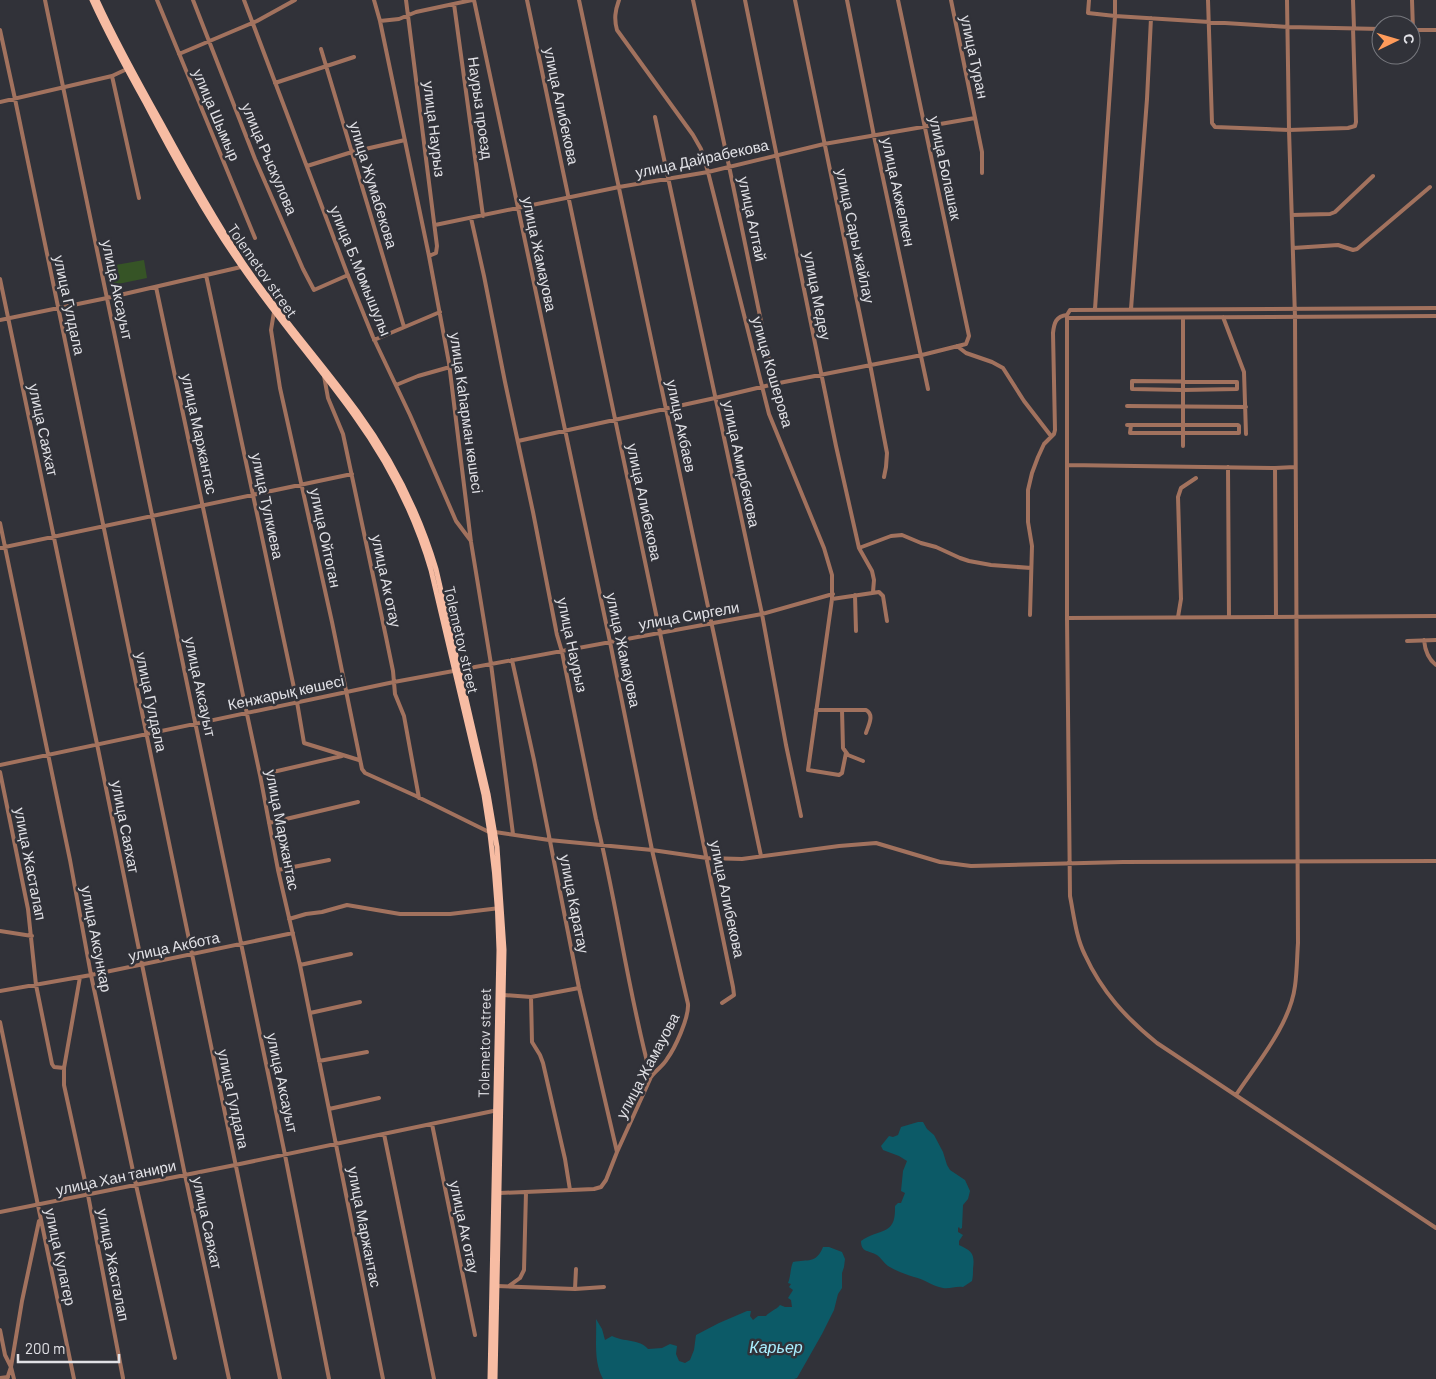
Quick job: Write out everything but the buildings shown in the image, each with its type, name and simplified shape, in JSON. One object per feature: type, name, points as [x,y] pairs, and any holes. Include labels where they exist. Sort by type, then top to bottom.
[{"type":"main road","name":"Tolemetov street","points":[[92,0],[176,162],[241,267],[274,312],[358,412],[388,460],[410,499],[434,563],[457,670],[482,767],[493,832],[504,950],[504,995],[498,1110],[500,1192],[490,1379]]},
{"type":"main road","name":"Tolemetov street","points":[[97,0],[133,71],[200,192],[246,266],[326,374]]},
{"type":"main road","name":"Tolemetov street","points":[[496,1379],[495,1286],[499,908]]},
{"type":"street","name":"улица Аксауыт","points":[[45,0],[285,1154],[329,1379]]},
{"type":"street","name":"улица Шымыр","points":[[157,0],[255,238]]},
{"type":"street","name":"улица Рыскулова","points":[[193,0],[254,159],[314,290],[348,275]]},
{"type":"street","name":"улица Б.Момышулы","points":[[244,0],[374,340],[456,521],[471,542]]},
{"type":"street","points":[[179,54],[253,23],[295,0]]},
{"type":"street","name":"улица Каһарман көшесі","points":[[374,0],[405,140],[450,367],[471,542],[491,664],[513,834]]},
{"type":"street","name":"улица Наурыз","points":[[406,0],[437,246],[436,253],[429,256]]},
{"type":"street","points":[[380,21],[399,19],[408,15],[473,0]]},
{"type":"street","name":"улица Жамауова","points":[[473,0],[610,642],[652,850],[688,1004],[686,1020],[667,1060],[656,1069],[651,1077],[606,1180],[601,1187],[594,1189],[500,1192]]},
{"type":"street","name":"улица Алибекова","points":[[527,0],[616,420],[734,996],[722,1003]]},
{"type":"street","name":"улица Акбаев","points":[[579,0],[761,856]]},
{"type":"street","name":"улица Кошерова","points":[[619,0],[614,20],[617,30],[693,135],[700,149],[708,172],[769,414],[824,548],[832,575],[832,597],[809,771],[842,773],[846,753]]},
{"type":"street","name":"улица Алтай","points":[[693,0],[774,384]]},
{"type":"street","name":"улица Медеу","points":[[745,0],[821,374],[859,548],[872,571],[874,580],[873,592]]},
{"type":"street","name":"улица Сары жайлау","points":[[795,0],[887,453],[884,477]]},
{"type":"street","name":"улица Акжелкен","points":[[847,0],[928,389]]},
{"type":"street","name":"улица Болашак","points":[[898,0],[969,336],[966,344],[956,346]]},
{"type":"street","name":"улица Туран","points":[[951,0],[982,152],[982,173]]},
{"type":"street","points":[[1089,0],[1088,13],[1114,16],[1288,27],[1371,29]]},
{"type":"street","points":[[1095,309],[1115,0]]},
{"type":"street","points":[[1208,0],[1212,123],[1216,126],[1289,130],[1348,128],[1355,126],[1353,0]]},
{"type":"street","points":[[1236,1095],[1282,1025],[1289,1008],[1295,987],[1298,943],[1295,301],[1287,0]]},
{"type":"street","points":[[1412,0],[1412,15]]},
{"type":"street","name":"Наурыз проезд","points":[[454,4],[483,216]]},
{"type":"street","points":[[1131,310],[1147,99],[1151,18]]},
{"type":"street","name":"улица Гулдала","points":[[0,30],[280,1379]]},
{"type":"street","points":[[1421,30],[1436,30]]},
{"type":"street","name":"улица Жумабекова","points":[[321,49],[404,327]]},
{"type":"street","points":[[275,83],[354,57]]},
{"type":"street","points":[[0,102],[112,76],[127,69]]},
{"type":"street","points":[[112,76],[139,198]]},
{"type":"street","name":"улица Амирбекова","points":[[655,117],[762,614],[801,816]]},
{"type":"street","name":"улица Дайрабекова","points":[[435,225],[619,187],[708,172],[824,144],[975,118]]},
{"type":"street","points":[[307,166],[352,152],[405,140]]},
{"type":"street","points":[[1292,215],[1330,214],[1336,212],[1373,176]]},
{"type":"street","points":[[1293,248],[1338,245],[1357,250],[1430,188]]},
{"type":"street","name":"улица Наурыз","points":[[471,218],[633,999],[651,1077]]},
{"type":"street","points":[[0,320],[241,267]]},
{"type":"street","name":"улица Тулкиева","points":[[206,275],[297,702],[304,743],[344,756]]},
{"type":"street","name":"улица Саяхат","points":[[0,279],[229,1379]]},
{"type":"street","name":"улица Маржантас","points":[[156,287],[260,774],[278,870],[300,964],[383,1379]]},
{"type":"street","points":[[1287,309],[1295,301]]},
{"type":"street","points":[[1295,301],[1303,309]]},
{"type":"street","points":[[1436,308],[1095,309],[1070,310],[1067,317],[1067,618],[1070,896],[1076,930],[1084,955],[1115,1004],[1134,1025],[1157,1043],[1436,1228]]},
{"type":"street","name":"улица Ойтоган","points":[[274,312],[271,330],[272,344],[359,760],[365,773],[419,798]]},
{"type":"street","points":[[374,340],[440,312]]},
{"type":"street","points":[[1030,615],[1032,546],[1028,522],[1028,490],[1038,457],[1044,444],[1054,434],[1055,430],[1053,333],[1054,322],[1059,318],[1436,316]]},
{"type":"street","points":[[1183,318],[1183,446]]},
{"type":"street","points":[[1224,318],[1244,372],[1246,434]]},
{"type":"street","points":[[518,441],[956,346],[966,353],[1003,368],[1050,436]]},
{"type":"street","points":[[396,385],[418,376],[450,367]]},
{"type":"street","name":"улица Ак отау","points":[[326,374],[328,398],[343,434],[352,474],[386,637],[395,694],[404,716],[419,798]]},
{"type":"street","points":[[1131,382],[1237,382],[1236,390],[1183,390],[1132,389],[1131,382]]},
{"type":"street","points":[[1127,406],[1246,407]]},
{"type":"street","points":[[1129,425],[1183,425],[1238,425],[1239,433],[1130,433],[1129,425]]},
{"type":"street","points":[[1067,465],[1228,468],[1295,467]]},
{"type":"street","points":[[1228,468],[1229,617]]},
{"type":"street","points":[[1275,468],[1276,617]]},
{"type":"street","points":[[3,547],[352,474]]},
{"type":"street","points":[[1178,617],[1181,599],[1179,491],[1196,478]]},
{"type":"street","name":"улица Аксункар","points":[[0,523],[3,547],[70,860],[91,975],[175,1358]]},
{"type":"street","points":[[859,548],[891,536],[902,535],[969,560],[991,565],[1031,568]]},
{"type":"street","points":[[873,592],[879,592],[883,596],[886,621]]},
{"type":"street","name":"улица Сиргели","points":[[457,670],[712,624],[832,597],[873,592]]},
{"type":"street","points":[[855,595],[856,631]]},
{"type":"street","points":[[1067,618],[1436,616]]},
{"type":"street","points":[[1424,640],[1426,653],[1436,665]]},
{"type":"street","points":[[1407,641],[1436,640]]},
{"type":"street","name":"улица Каратау","points":[[512,660],[534,760],[579,988],[617,1152]]},
{"type":"street","name":"Кенжарық көшесі","points":[[0,765],[346,691],[457,670]]},
{"type":"street","points":[[816,710],[866,710],[871,715],[866,733]]},
{"type":"street","points":[[842,710],[843,748],[848,755],[863,761]]},
{"type":"street","points":[[260,774],[344,756],[359,760]]},
{"type":"street","name":"улица Жасталап","points":[[0,772],[28,909],[36,985],[52,1064],[54,1067],[64,1068]]},
{"type":"street","points":[[419,798],[493,832],[707,858],[742,859],[876,843],[940,862],[971,866],[1070,863],[1436,861]]},
{"type":"street","points":[[269,823],[358,802]]},
{"type":"street","points":[[278,870],[329,860]]},
{"type":"street","points":[[289,919],[347,904],[400,914],[450,914],[499,908]]},
{"type":"street","points":[[0,931],[32,936]]},
{"type":"street","name":"улица Акбота","points":[[0,992],[142,965],[293,933]]},
{"type":"street","points":[[300,964],[351,954]]},
{"type":"street","name":"улица Жасталап","points":[[80,977],[64,1068],[64,1085],[88,1195],[123,1378]]},
{"type":"street","points":[[504,995],[531,997],[579,988]]},
{"type":"street","points":[[531,997],[532,1042],[543,1063],[565,1159],[570,1190]]},
{"type":"street","points":[[310,1013],[360,1002]]},
{"type":"street","name":"улица Кулагер","points":[[0,1022],[74,1379]]},
{"type":"street","points":[[319,1061],[368,1052]]},
{"type":"street","points":[[329,1109],[379,1098]]},
{"type":"street","name":"улица Хан танири","points":[[0,1212],[498,1110]]},
{"type":"street","name":"улица Ак отау","points":[[432,1124],[475,1335]]},
{"type":"street","points":[[384,1134],[434,1379]]},
{"type":"street","points":[[509,1286],[520,1278],[524,1270],[526,1192]]},
{"type":"street","points":[[0,1378],[7,1378],[11,1367],[22,1301],[40,1219]]},
{"type":"street","points":[[575,1288],[576,1269]]},
{"type":"street","points":[[495,1286],[604,1287]]},
{"type":"street","points":[[0,1330],[5,1355],[14,1379]]},
{"type":"green space","points":[[144,260],[147,278],[113,285],[110,266]]},
{"type":"water","points":[[923,1122],[934,1135],[950,1170],[965,1180],[970,1191],[968,1199],[963,1205],[962,1228],[958,1228],[958,1232],[963,1235],[959,1245],[970,1251],[973,1256],[972,1281],[963,1287],[943,1288],[901,1272],[888,1266],[877,1255],[862,1248],[861,1245],[861,1241],[890,1227],[895,1216],[895,1206],[901,1203],[905,1193],[901,1191],[903,1171],[907,1161],[883,1150],[881,1146],[889,1136],[898,1135],[901,1127]]},
{"type":"water","name":"Карьер","points":[[823,1247],[829,1247],[842,1252],[845,1259],[842,1273],[842,1288],[822,1334],[797,1378],[603,1379],[598,1365],[596,1350],[596,1319],[602,1329],[605,1340],[612,1336],[636,1342],[648,1349],[662,1348],[670,1344],[677,1346],[676,1354],[679,1361],[685,1363],[690,1360],[694,1350],[696,1335],[747,1311],[751,1311],[750,1316],[753,1320],[758,1316],[766,1316],[780,1305],[792,1307],[791,1300],[788,1298],[793,1290],[789,1287],[791,1284],[788,1283],[793,1262],[814,1258]]}]
